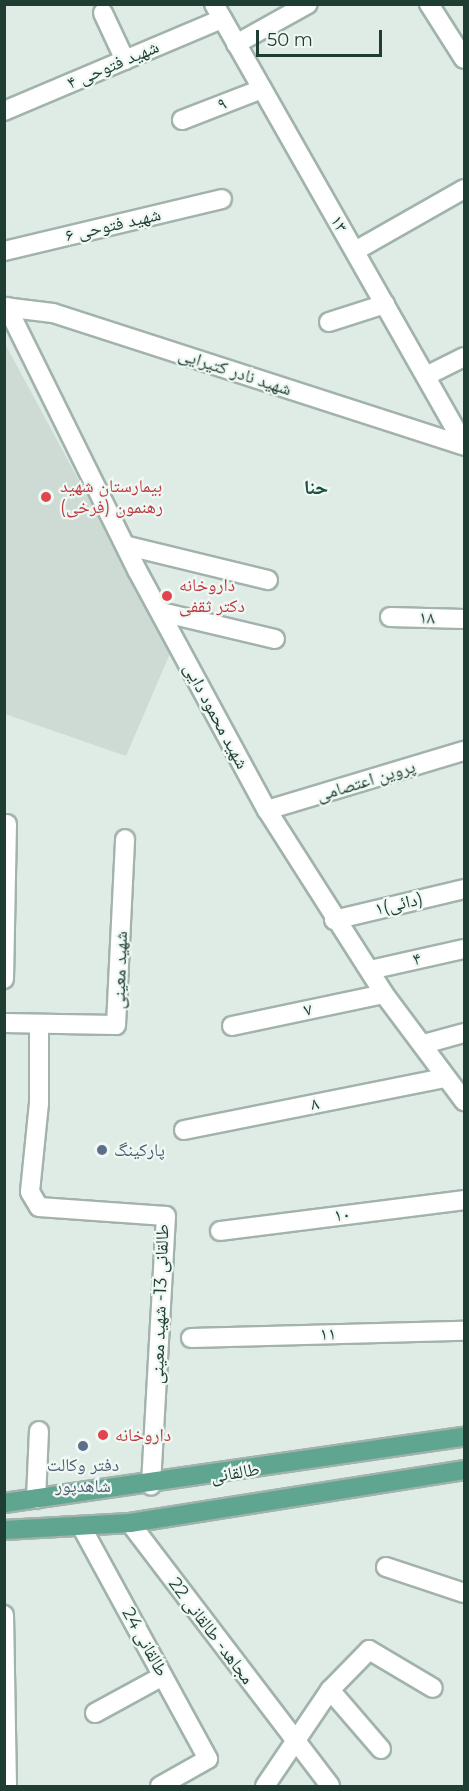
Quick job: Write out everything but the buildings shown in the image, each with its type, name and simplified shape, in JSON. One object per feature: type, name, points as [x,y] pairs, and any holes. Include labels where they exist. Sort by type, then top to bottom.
[{"type":"main road","name":"طالقانی","points":[[4,1503],[151,1486],[465,1437]]},
{"type":"main road","name":"طالقانی","points":[[4,1530],[129,1523],[465,1470]]},
{"type":"street","points":[[236,44],[308,4]]},
{"type":"street","points":[[429,4],[465,59]]},
{"type":"street","name":"۱۳","points":[[218,12],[426,376],[460,426],[465,445]]},
{"type":"street","name":"شهید فتوحی ۴","points":[[4,111],[125,60],[218,12]]},
{"type":"street","points":[[103,13],[125,60]]},
{"type":"street","name":"۹","points":[[182,120],[262,89]]},
{"type":"street","points":[[355,251],[465,189]]},
{"type":"street","name":"شهید فتوحی ۶","points":[[4,251],[222,199]]},
{"type":"street","points":[[329,322],[385,304]]},
{"type":"street","name":"شهید نادر کتیرایی","points":[[6,307],[53,313],[465,445]]},
{"type":"street","name":"شهید محمود دایی","points":[[6,307],[161,612],[267,810],[334,920],[370,970],[384,994],[424,1044],[445,1078],[465,1101]]},
{"type":"street","points":[[426,376],[465,357]]},
{"type":"street","points":[[128,546],[268,580]]},
{"type":"street","points":[[161,612],[275,639]]},
{"type":"street","name":"۱۸","points":[[390,617],[465,619]]},
{"type":"street","name":"پروین اعتصامی","points":[[267,810],[465,751]]},
{"type":"street","points":[[4,979],[7,824]]},
{"type":"street","name":"شهید معینی","points":[[4,1023],[116,1025],[125,839]]},
{"type":"street","name":"۱(دائی)","points":[[334,920],[465,889]]},
{"type":"street","name":"۴","points":[[370,970],[465,949]]},
{"type":"street","name":"۷","points":[[232,1026],[384,994]]},
{"type":"street","name":"طالقانی 13- شهید معینی","points":[[39,1025],[39,1103],[30,1192],[39,1206],[166,1216],[151,1486]]},
{"type":"street","points":[[424,1044],[465,1033]]},
{"type":"street","name":"۸","points":[[184,1130],[445,1078]]},
{"type":"street","name":"۱۰","points":[[220,1231],[465,1200]]},
{"type":"street","name":"۱۱","points":[[191,1338],[465,1330]]},
{"type":"street","points":[[36,1500],[39,1431]]},
{"type":"street","name":"مجاهد- طالقانی 22","points":[[129,1523],[330,1786]]},
{"type":"street","name":"طالقانی 24","points":[[81,1526],[208,1759],[160,1786]]},
{"type":"street","points":[[386,1567],[465,1593]]},
{"type":"street","points":[[4,1615],[7,1786]]},
{"type":"street","points":[[265,1786],[293,1740],[330,1690],[369,1650],[433,1688]]},
{"type":"street","points":[[95,1713],[163,1676]]},
{"type":"street","points":[[330,1690],[381,1749]]},
{"type":"shaded area","name":"بیمارستان شهید رهنمون (فرخی)","points":[[4,342],[171,651],[126,756],[5,714]]},
{"type":"place","name":"بیمارستان شهید رهنمون (فرخی)","points":[[46,497]]},
{"type":"place","name":"داروخانه دکتر ثقفی","points":[[167,596]]},
{"type":"place","name":"پارکینگ","points":[[102,1150]]},
{"type":"place","name":"داروخانه","points":[[103,1435]]},
{"type":"place","name":"دفتر وکالت شاهدپور","points":[[83,1446]]},
{"type":"district","name":"حنا","points":[[316,487]]}]
